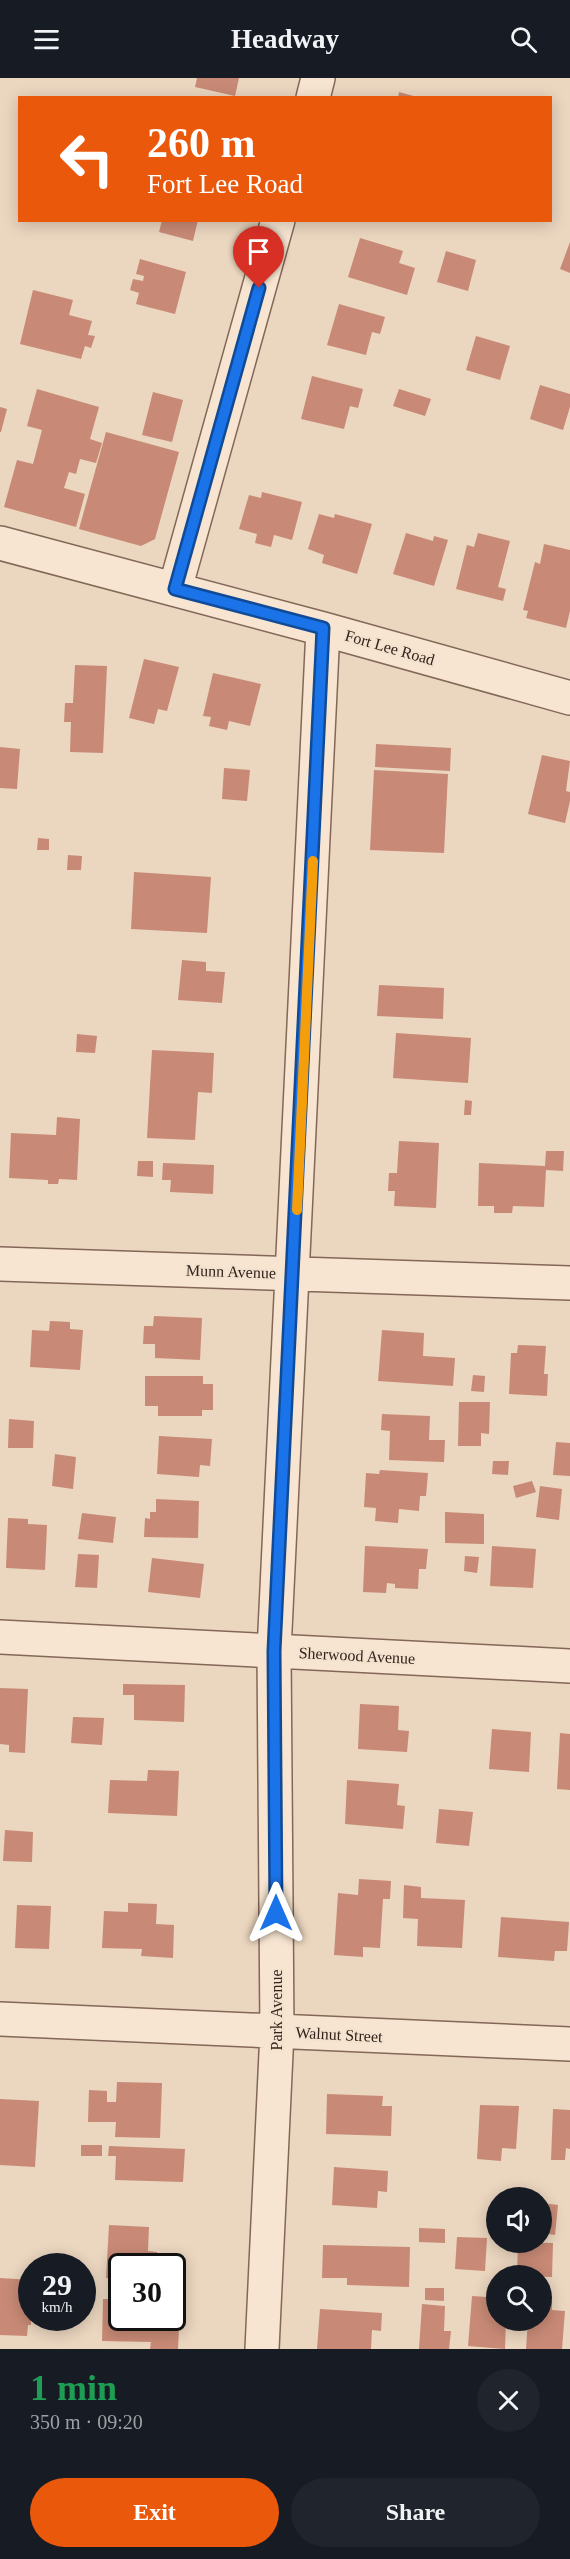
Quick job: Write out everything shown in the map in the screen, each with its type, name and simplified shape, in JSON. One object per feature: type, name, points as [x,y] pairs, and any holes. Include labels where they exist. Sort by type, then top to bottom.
[{"type":"street","points":[[314,96],[318,78]]},
{"type":"street","points":[[175,589],[277,222]]},
{"type":"street","name":"Fort Lee Road","points":[[0,543],[323,628],[570,698]]},
{"type":"street","name":"Park Avenue","points":[[262,2349],[277,2032],[274,1651],[294,1273],[323,628]]},
{"type":"street","name":"Munn Avenue","points":[[0,1264],[570,1283]]},
{"type":"street","name":"Sherwood Avenue","points":[[0,1637],[570,1666]]},
{"type":"street","name":"Walnut Street","points":[[0,2019],[570,2044]]},
{"type":"building","points":[[197,78],[239,78],[235,96],[195,87]]},
{"type":"building","points":[[399,92],[413,96],[398,96]]},
{"type":"building","points":[[162,222],[198,222],[193,241],[159,232]]},
{"type":"building","points":[[360,238],[403,251],[399,263],[415,268],[407,295],[348,277]]},
{"type":"building","points":[[570,242],[570,273],[560,269]]},
{"type":"building","points":[[446,251],[476,260],[468,291],[437,282]]},
{"type":"building","points":[[140,259],[186,272],[175,314],[136,304],[139,293],[130,290],[133,279],[143,281],[144,276],[136,274]]},
{"type":"building","points":[[33,290],[73,300],[69,315],[92,321],[88,335],[95,336],[91,348],[85,346],[81,359],[20,344]]},
{"type":"building","points":[[339,304],[385,317],[380,334],[372,332],[366,355],[327,345]]},
{"type":"building","points":[[476,336],[510,346],[500,380],[466,370]]},
{"type":"building","points":[[312,376],[363,389],[358,408],[350,406],[344,429],[301,419]]},
{"type":"building","points":[[540,385],[570,394],[570,407],[563,430],[530,419]]},
{"type":"building","points":[[37,389],[99,407],[90,439],[102,443],[96,463],[80,459],[76,474],[69,472],[64,488],[85,494],[76,527],[4,507],[17,460],[33,464],[42,430],[27,426]]},
{"type":"building","points":[[399,389],[431,399],[425,416],[393,406]]},
{"type":"building","points":[[153,392],[183,400],[172,442],[142,435]]},
{"type":"building","points":[[0,407],[7,409],[1,432],[0,432]]},
{"type":"building","points":[[106,432],[179,452],[155,539],[141,546],[79,529]]},
{"type":"building","points":[[262,492],[302,502],[292,540],[274,535],[271,547],[255,543],[257,534],[239,529],[249,495],[261,498]]},
{"type":"building","points":[[319,514],[334,518],[335,514],[372,524],[357,574],[322,563],[324,555],[308,549]]},
{"type":"building","points":[[406,533],[433,541],[434,536],[448,540],[434,586],[393,574]]},
{"type":"building","points":[[478,533],[510,541],[498,587],[506,589],[503,601],[456,589],[467,545],[474,547]]},
{"type":"building","points":[[544,544],[570,550],[570,611],[566,628],[526,618],[528,611],[523,610],[535,562],[540,564]]},
{"type":"building","points":[[144,659],[179,667],[167,711],[158,709],[154,724],[129,718]]},
{"type":"building","points":[[75,665],[107,666],[103,753],[70,752],[71,722],[64,722],[65,703],[73,703]]},
{"type":"building","points":[[213,673],[261,684],[250,726],[229,721],[227,730],[209,726],[211,717],[203,716]]},
{"type":"building","points":[[376,744],[451,748],[450,771],[375,767]]},
{"type":"building","points":[[0,747],[20,749],[17,789],[0,788]]},
{"type":"building","points":[[542,755],[570,761],[566,791],[570,792],[570,801],[565,823],[528,814]]},
{"type":"building","points":[[224,768],[250,770],[247,801],[222,799]]},
{"type":"building","points":[[374,770],[448,774],[444,853],[370,850]]},
{"type":"building","points":[[38,838],[49,839],[49,850],[37,850]]},
{"type":"building","points":[[68,855],[82,856],[81,870],[67,870]]},
{"type":"building","points":[[134,872],[211,877],[207,933],[131,929]]},
{"type":"building","points":[[182,960],[206,962],[206,971],[225,972],[222,1003],[178,1000]]},
{"type":"building","points":[[379,985],[444,988],[443,1019],[377,1016]]},
{"type":"building","points":[[396,1033],[471,1038],[468,1083],[393,1078]]},
{"type":"building","points":[[77,1034],[97,1036],[95,1053],[76,1052]]},
{"type":"building","points":[[152,1050],[214,1053],[212,1093],[198,1092],[195,1140],[147,1138]]},
{"type":"building","points":[[465,1100],[472,1101],[471,1115],[464,1115]]},
{"type":"building","points":[[57,1117],[80,1119],[77,1180],[59,1179],[58,1184],[48,1184],[48,1180],[9,1178],[11,1133],[56,1135]]},
{"type":"building","points":[[399,1141],[439,1143],[436,1208],[394,1206],[395,1191],[388,1191],[389,1173],[397,1173]]},
{"type":"building","points":[[546,1151],[564,1151],[563,1171],[546,1170],[544,1207],[513,1206],[512,1213],[494,1213],[494,1206],[478,1206],[479,1163],[545,1166]]},
{"type":"building","points":[[138,1161],[153,1161],[153,1177],[137,1176]]},
{"type":"building","points":[[163,1163],[214,1165],[213,1194],[170,1192],[171,1180],[162,1180]]},
{"type":"building","points":[[154,1316],[202,1318],[200,1360],[155,1358],[155,1344],[143,1344],[144,1326],[153,1326]]},
{"type":"building","points":[[50,1321],[70,1322],[70,1329],[83,1330],[80,1370],[30,1367],[32,1330],[49,1331]]},
{"type":"building","points":[[382,1330],[424,1333],[423,1356],[455,1358],[453,1386],[378,1381]]},
{"type":"building","points":[[518,1345],[546,1346],[544,1374],[548,1374],[547,1396],[509,1394],[511,1353],[517,1353]]},
{"type":"building","points":[[473,1375],[485,1376],[484,1392],[471,1391]]},
{"type":"building","points":[[145,1376],[203,1376],[203,1384],[213,1384],[213,1410],[202,1410],[202,1416],[158,1416],[158,1406],[145,1406]]},
{"type":"building","points":[[459,1402],[490,1402],[489,1434],[481,1433],[481,1446],[458,1446]]},
{"type":"building","points":[[382,1414],[430,1416],[429,1440],[445,1440],[444,1462],[389,1460],[390,1431],[381,1430]]},
{"type":"building","points":[[9,1419],[34,1421],[33,1448],[8,1448]]},
{"type":"building","points":[[159,1436],[212,1439],[210,1466],[200,1465],[199,1477],[157,1474]]},
{"type":"building","points":[[556,1442],[570,1443],[570,1476],[553,1475]]},
{"type":"building","points":[[55,1454],[76,1457],[73,1489],[52,1486]]},
{"type":"building","points":[[493,1461],[509,1461],[508,1475],[492,1474]]},
{"type":"building","points":[[380,1470],[428,1473],[426,1496],[420,1496],[419,1511],[399,1509],[398,1523],[375,1521],[376,1508],[364,1507],[366,1473],[379,1474]]},
{"type":"building","points":[[532,1481],[536,1492],[516,1498],[513,1486]]},
{"type":"building","points":[[540,1486],[562,1489],[559,1520],[536,1517]]},
{"type":"building","points":[[156,1499],[199,1501],[198,1538],[144,1537],[145,1518],[150,1519],[150,1512],[156,1512]]},
{"type":"building","points":[[445,1512],[484,1514],[484,1544],[445,1543]]},
{"type":"building","points":[[82,1513],[116,1517],[113,1543],[78,1539]]},
{"type":"building","points":[[8,1518],[28,1519],[28,1524],[47,1525],[45,1570],[6,1568]]},
{"type":"building","points":[[365,1546],[428,1549],[426,1569],[419,1569],[418,1589],[395,1588],[395,1584],[387,1583],[386,1593],[363,1592]]},
{"type":"building","points":[[492,1546],[536,1549],[533,1588],[490,1586]]},
{"type":"building","points":[[78,1554],[99,1555],[97,1588],[75,1587]]},
{"type":"building","points":[[465,1556],[479,1557],[477,1573],[464,1571]]},
{"type":"building","points":[[152,1558],[204,1564],[200,1598],[148,1592]]},
{"type":"building","points":[[123,1684],[185,1685],[184,1722],[134,1720],[134,1695],[123,1695]]},
{"type":"building","points":[[0,1688],[28,1689],[25,1753],[9,1752],[9,1745],[0,1744]]},
{"type":"building","points":[[360,1704],[399,1706],[398,1730],[409,1731],[407,1752],[358,1749]]},
{"type":"building","points":[[73,1717],[104,1718],[102,1745],[71,1743]]},
{"type":"building","points":[[492,1729],[531,1732],[529,1772],[489,1769]]},
{"type":"building","points":[[560,1733],[570,1734],[570,1790],[557,1789]]},
{"type":"building","points":[[148,1770],[179,1771],[177,1816],[108,1813],[110,1780],[147,1781]]},
{"type":"building","points":[[347,1780],[399,1784],[397,1805],[405,1806],[403,1829],[345,1824]]},
{"type":"building","points":[[439,1809],[473,1812],[469,1846],[436,1843]]},
{"type":"building","points":[[5,1830],[33,1832],[32,1862],[3,1861]]},
{"type":"building","points":[[359,1879],[391,1881],[390,1899],[383,1899],[380,1948],[363,1947],[363,1957],[334,1955],[338,1893],[358,1895]]},
{"type":"building","points":[[404,1885],[421,1887],[421,1898],[465,1900],[462,1948],[417,1946],[418,1919],[403,1918]]},
{"type":"building","points":[[128,1903],[157,1904],[156,1924],[174,1925],[173,1958],[141,1956],[142,1949],[102,1948],[104,1911],[128,1912]]},
{"type":"building","points":[[17,1905],[51,1906],[49,1949],[15,1948]]},
{"type":"building","points":[[501,1917],[569,1922],[567,1951],[555,1951],[554,1961],[498,1957]]},
{"type":"building","points":[[117,2082],[162,2083],[160,2138],[115,2137],[116,2122],[88,2122],[89,2090],[107,2091],[107,2102],[116,2102]]},
{"type":"building","points":[[327,2094],[383,2096],[382,2106],[392,2106],[391,2136],[326,2134]]},
{"type":"building","points":[[0,2099],[39,2101],[35,2167],[0,2165]]},
{"type":"building","points":[[480,2105],[519,2106],[516,2149],[502,2148],[501,2161],[477,2159]]},
{"type":"building","points":[[553,2109],[570,2110],[570,2149],[566,2148],[565,2160],[551,2160]]},
{"type":"building","points":[[81,2145],[102,2145],[102,2156],[81,2156]]},
{"type":"building","points":[[109,2146],[185,2149],[183,2182],[115,2180],[116,2156],[108,2156]]},
{"type":"building","points":[[334,2167],[388,2171],[387,2192],[378,2191],[377,2208],[332,2205]]},
{"type":"building","points":[[552,2204],[558,2205],[555,2235],[552,2235]]},
{"type":"building","points":[[109,2225],[149,2227],[148,2251],[157,2253],[108,2253],[108,2278],[106,2278]]},
{"type":"building","points":[[419,2228],[445,2229],[445,2243],[419,2242]]},
{"type":"building","points":[[457,2237],[486,2238],[485,2271],[455,2269]]},
{"type":"building","points":[[553,2243],[552,2277],[552,2265],[517,2265],[518,2253],[552,2253]]},
{"type":"building","points":[[323,2245],[410,2247],[409,2287],[347,2285],[347,2278],[322,2278]]},
{"type":"building","points":[[0,2278],[18,2279],[18,2331],[27,2331],[27,2336],[0,2335]]},
{"type":"building","points":[[425,2288],[444,2288],[444,2301],[425,2300]]},
{"type":"building","points":[[472,2296],[486,2297],[486,2331],[506,2331],[505,2349],[468,2346]]},
{"type":"building","points":[[103,2299],[108,2299],[108,2331],[179,2331],[178,2349],[150,2349],[151,2342],[102,2341]]},
{"type":"building","points":[[422,2304],[445,2306],[444,2331],[451,2331],[449,2349],[419,2349]]},
{"type":"building","points":[[320,2309],[382,2313],[381,2331],[372,2330],[371,2349],[317,2349]]},
{"type":"building","points":[[552,2310],[565,2311],[562,2349],[526,2349],[527,2331],[552,2331]]},
{"type":"slow traffic","points":[[297,1210],[313,861]]},
{"type":"route","points":[[259,288],[175,589],[323,628],[297,1223],[274,1651],[276,1913]]}]
